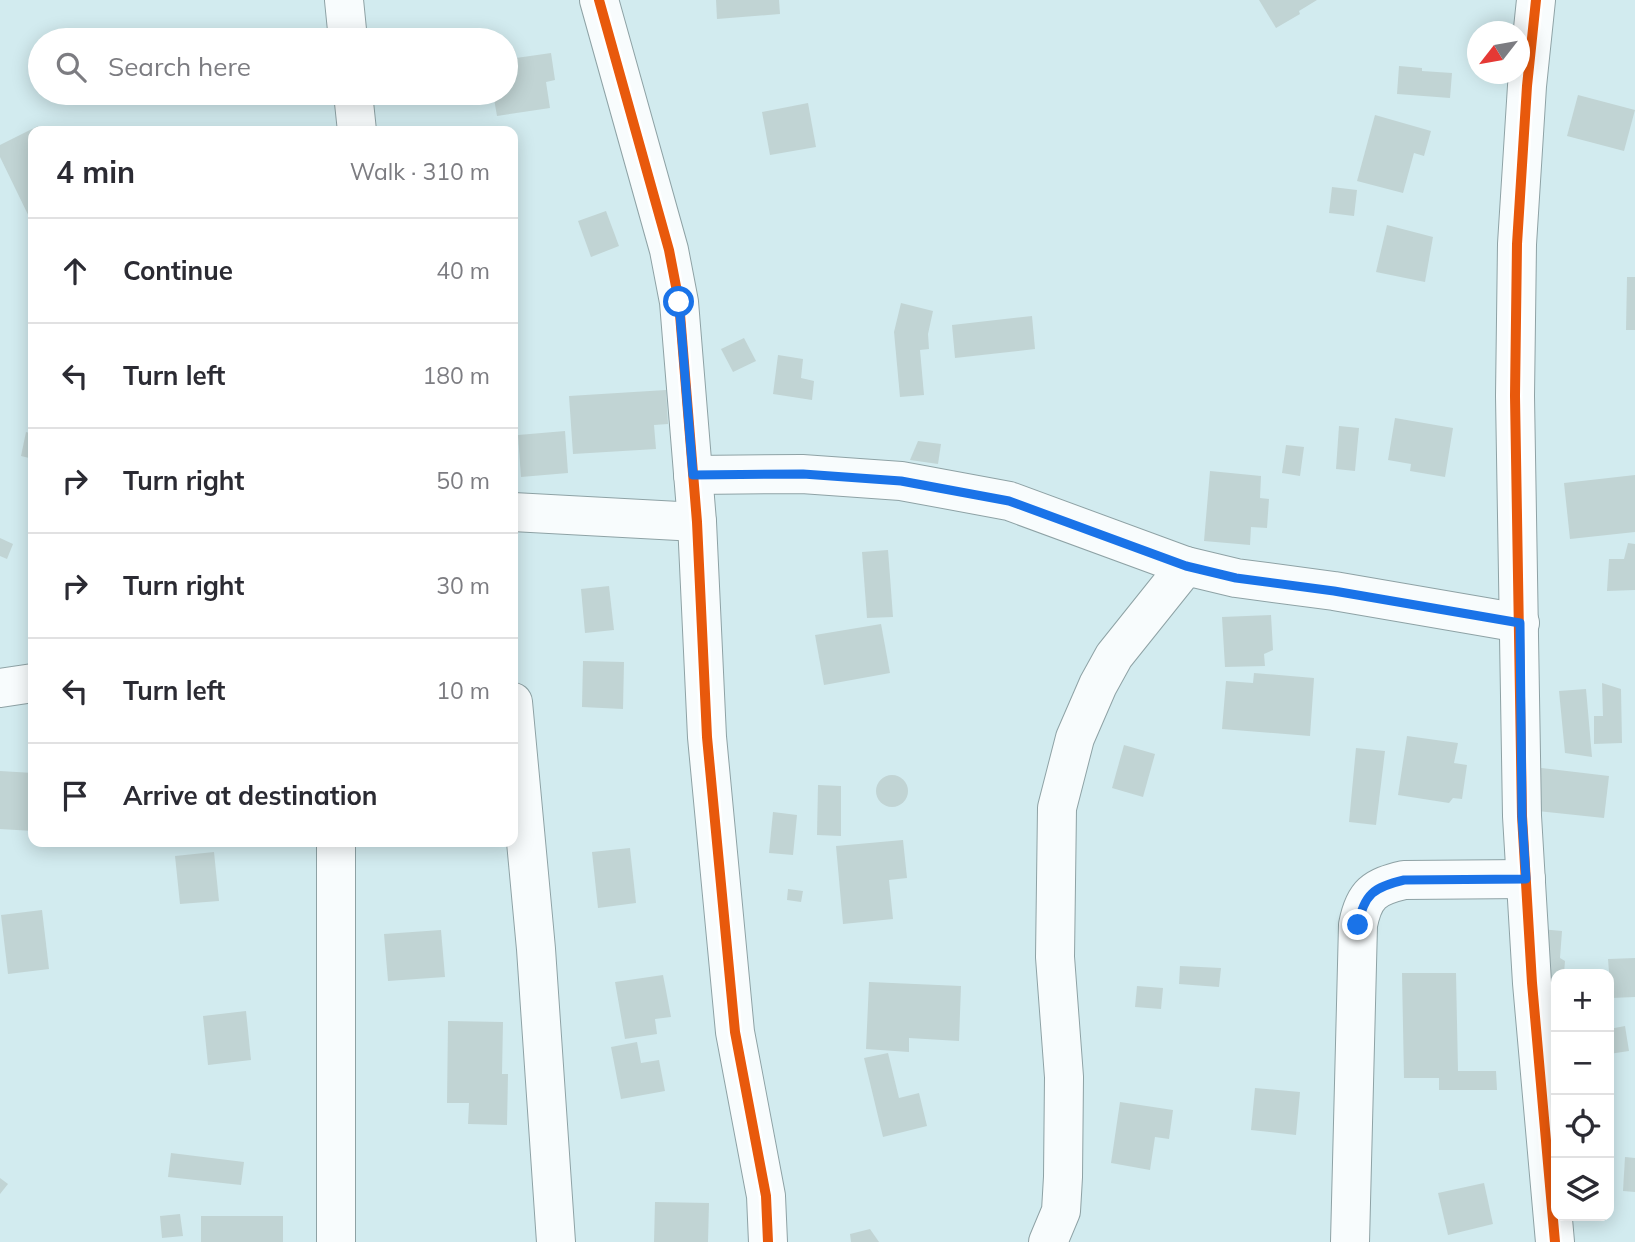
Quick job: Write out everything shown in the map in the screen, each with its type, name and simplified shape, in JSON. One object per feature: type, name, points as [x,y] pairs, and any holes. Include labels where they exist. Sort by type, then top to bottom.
[{"type":"street","points":[[344,0],[347,28]]},
{"type":"street","points":[[599,0],[656,201],[679,302],[697,522],[707,737],[735,1032],[766,1196],[768,1242]]},
{"type":"street","points":[[1536,0],[1527,86],[1517,244],[1515,396],[1522,816],[1532,983],[1555,1242]]},
{"type":"street","points":[[354,105],[356,126]]},
{"type":"street","points":[[693,475],[803,474],[901,481],[1009,501],[1186,566],[1236,578],[1334,591],[1520,623]]},
{"type":"street","points":[[518,512],[697,522]]},
{"type":"street","points":[[1048,1242],[1061,1211],[1063,1165],[1064,1077],[1055,957],[1057,808],[1075,738],[1098,685],[1114,656],[1186,566]]},
{"type":"street","points":[[0,688],[28,684]]},
{"type":"street","points":[[518,756],[536,949],[556,1242]]},
{"type":"street","points":[[336,847],[336,1242]]},
{"type":"street","points":[[1350,1242],[1358,925],[1362,906],[1372,892],[1386,884],[1404,880],[1526,879]]},
{"type":"building","points":[[716,0],[779,0],[780,14],[717,19]]},
{"type":"building","points":[[1259,0],[1317,0],[1276,28]]},
{"type":"building","points":[[551,53],[555,80],[546,82],[550,108],[497,116],[495,105],[518,105],[518,58]]},
{"type":"building","points":[[1399,66],[1452,73],[1450,98],[1397,94]]},
{"type":"building","points":[[1578,95],[1635,110],[1624,151],[1567,136]]},
{"type":"building","points":[[808,103],[816,147],[770,155],[762,112]]},
{"type":"building","points":[[1375,115],[1431,131],[1424,156],[1414,153],[1403,193],[1357,181]]},
{"type":"building","points":[[28,131],[28,215],[0,157],[0,145]]},
{"type":"building","points":[[1332,187],[1357,190],[1354,216],[1329,213]]},
{"type":"building","points":[[606,211],[619,246],[591,257],[578,221]]},
{"type":"building","points":[[1387,225],[1433,237],[1425,282],[1376,272]]},
{"type":"building","points":[[1627,277],[1635,277],[1635,330],[1626,330]]},
{"type":"building","points":[[901,303],[933,311],[928,334],[929,349],[920,350],[924,395],[900,397],[894,332]]},
{"type":"building","points":[[1032,316],[1035,349],[955,358],[952,325]]},
{"type":"building","points":[[744,338],[756,361],[733,372],[721,349]]},
{"type":"building","points":[[778,355],[803,359],[801,378],[814,381],[812,400],[773,394]]},
{"type":"building","points":[[666,390],[668,424],[654,425],[656,449],[573,454],[569,396]]},
{"type":"building","points":[[1395,418],[1453,428],[1445,477],[1410,471],[1411,464],[1388,460]]},
{"type":"building","points":[[1339,426],[1359,428],[1355,471],[1336,469]]},
{"type":"building","points":[[565,431],[568,473],[521,477],[518,435]]},
{"type":"building","points":[[26,432],[28,458],[21,456]]},
{"type":"building","points":[[918,441],[941,444],[938,464],[910,460]]},
{"type":"building","points":[[1286,445],[1304,447],[1300,476],[1282,473]]},
{"type":"building","points":[[1210,471],[1261,476],[1260,498],[1269,499],[1267,528],[1251,527],[1250,545],[1204,541]]},
{"type":"building","points":[[1635,475],[1635,532],[1570,539],[1564,483]]},
{"type":"building","points":[[0,538],[13,544],[7,559],[0,556]]},
{"type":"building","points":[[1628,543],[1635,544],[1635,590],[1607,591],[1609,559],[1624,559]]},
{"type":"building","points":[[888,550],[893,617],[867,618],[862,552]]},
{"type":"building","points":[[609,586],[614,630],[585,633],[581,589]]},
{"type":"building","points":[[1271,615],[1273,650],[1264,654],[1265,666],[1225,667],[1222,617]]},
{"type":"building","points":[[881,624],[890,673],[824,685],[815,635]]},
{"type":"building","points":[[583,661],[624,662],[623,709],[582,707]]},
{"type":"building","points":[[1254,673],[1314,678],[1310,736],[1222,729],[1226,681],[1253,683]]},
{"type":"building","points":[[1602,683],[1621,689],[1622,743],[1594,744],[1594,716],[1603,716]]},
{"type":"building","points":[[1586,689],[1592,757],[1565,753],[1559,691]]},
{"type":"building","points":[[1407,736],[1458,743],[1454,763],[1467,765],[1462,799],[1453,798],[1449,803],[1398,795]]},
{"type":"building","points":[[1124,745],[1155,754],[1143,797],[1112,788]]},
{"type":"building","points":[[1356,748],[1385,751],[1376,825],[1349,822]]},
{"type":"building","points":[[1533,767],[1609,776],[1604,818],[1528,810]]},
{"type":"building","points":[[0,771],[28,773],[28,831],[0,829]]},
{"type":"building","points":[[892,775],[903,780],[908,791],[903,802],[892,807],[881,802],[876,791],[881,780]]},
{"type":"building","points":[[818,785],[841,786],[841,836],[817,835]]},
{"type":"building","points":[[773,812],[797,815],[793,855],[769,853]]},
{"type":"building","points":[[903,840],[907,878],[889,880],[893,919],[843,924],[836,846]]},
{"type":"building","points":[[630,848],[636,903],[598,908],[592,852]]},
{"type":"building","points":[[214,852],[219,901],[180,904],[175,856]]},
{"type":"building","points":[[788,889],[803,891],[801,902],[787,900]]},
{"type":"building","points":[[42,910],[49,969],[8,974],[1,915]]},
{"type":"building","points":[[1540,929],[1562,931],[1560,958],[1565,961],[1564,969],[1551,969],[1551,978],[1535,976]]},
{"type":"building","points":[[441,930],[445,977],[388,981],[384,934]]},
{"type":"building","points":[[1635,958],[1635,997],[1614,998],[1614,969],[1609,969],[1608,959]]},
{"type":"building","points":[[1180,966],[1221,968],[1219,987],[1179,984]]},
{"type":"building","points":[[1402,973],[1456,973],[1458,1071],[1496,1071],[1497,1090],[1439,1090],[1439,1078],[1404,1078]]},
{"type":"building","points":[[663,975],[671,1017],[655,1019],[657,1034],[625,1039],[615,982]]},
{"type":"building","points":[[869,982],[961,986],[959,1041],[909,1038],[909,1052],[866,1049]]},
{"type":"building","points":[[1137,986],[1163,988],[1161,1009],[1135,1007]]},
{"type":"building","points":[[246,1011],[251,1060],[208,1065],[203,1016]]},
{"type":"building","points":[[448,1021],[503,1022],[502,1074],[508,1074],[507,1125],[468,1124],[469,1103],[447,1103]]},
{"type":"building","points":[[1625,1026],[1629,1051],[1614,1053],[1614,1028]]},
{"type":"building","points":[[637,1042],[641,1063],[659,1060],[665,1091],[621,1099],[611,1047]]},
{"type":"building","points":[[888,1053],[899,1098],[919,1093],[927,1126],[883,1137],[864,1058]]},
{"type":"building","points":[[1255,1088],[1300,1092],[1296,1135],[1251,1130]]},
{"type":"building","points":[[1120,1102],[1173,1110],[1169,1139],[1155,1137],[1150,1170],[1111,1163]]},
{"type":"building","points":[[171,1153],[244,1162],[241,1185],[168,1177]]},
{"type":"building","points":[[1625,1157],[1635,1158],[1635,1192],[1623,1191]]},
{"type":"building","points":[[0,1178],[8,1184],[0,1194]]},
{"type":"building","points":[[1484,1183],[1493,1224],[1448,1235],[1438,1193]]},
{"type":"building","points":[[655,1202],[709,1203],[708,1242],[654,1242]]},
{"type":"building","points":[[180,1214],[183,1236],[162,1238],[160,1216]]},
{"type":"building","points":[[201,1216],[283,1216],[283,1242],[201,1242]]},
{"type":"building","points":[[870,1229],[879,1242],[851,1242],[850,1234]]},
{"type":"cycle path","points":[[599,0],[669,250],[679,302],[697,522],[707,737],[735,1032],[766,1196],[768,1242]]},
{"type":"cycle path","points":[[1536,0],[1527,86],[1517,244],[1515,396],[1522,816],[1532,983],[1555,1242]]},
{"type":"route","points":[[679,302],[693,475],[803,474],[901,481],[1009,501],[1186,566],[1236,578],[1334,591],[1520,623],[1522,816],[1526,879],[1404,880],[1386,884],[1372,892],[1362,906],[1358,925]]}]
